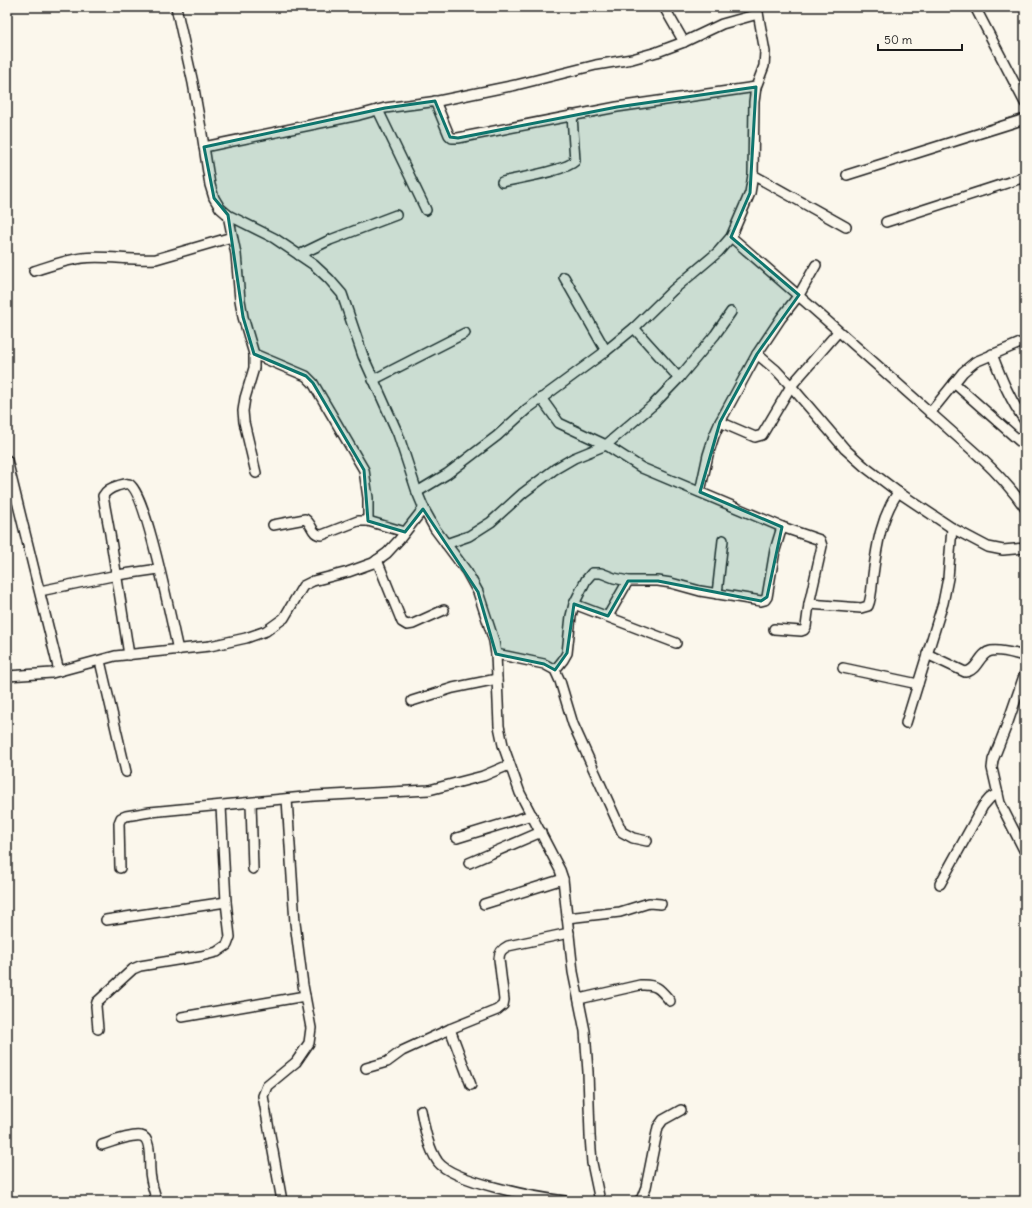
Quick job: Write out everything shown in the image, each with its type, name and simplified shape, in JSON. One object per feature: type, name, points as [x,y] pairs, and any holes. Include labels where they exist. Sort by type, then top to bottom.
[{"type":"street","points":[[176,7],[193,83],[210,185],[214,198],[220,208],[228,215],[274,238],[314,266],[329,279],[342,294],[363,356],[398,434],[417,492],[424,508],[435,529],[467,572],[478,592],[494,641],[496,654],[499,726],[509,766],[520,793],[541,832],[563,879],[573,972],[585,1031],[592,1163],[600,1201]]},
{"type":"street","points":[[664,7],[684,42]]},
{"type":"street","points":[[975,7],[1025,103]]},
{"type":"street","points":[[204,147],[378,110],[435,101],[516,85],[596,65],[657,52],[758,10],[765,52],[764,66],[756,87],[753,136],[753,175],[750,193],[731,237],[718,252],[673,290],[634,328],[606,351],[527,408],[497,436],[447,474],[417,492]]},
{"type":"street","points":[[435,101],[448,135],[452,138],[458,138],[618,107],[756,87]]},
{"type":"street","points":[[378,110],[426,210]]},
{"type":"street","points":[[502,182],[572,164],[575,161],[575,151],[572,115]]},
{"type":"street","points":[[847,175],[1025,119]]},
{"type":"street","points":[[753,175],[846,227]]},
{"type":"street","points":[[886,222],[1025,177]]},
{"type":"street","points":[[228,215],[236,254],[241,306],[254,354],[254,368],[245,398],[243,411],[244,422],[256,473]]},
{"type":"street","points":[[298,255],[330,240],[396,215]]},
{"type":"street","points":[[34,271],[68,260],[83,258],[156,259],[232,236]]},
{"type":"street","points":[[731,237],[799,295],[838,332],[997,473],[1015,493],[1025,508]]},
{"type":"street","points":[[700,492],[708,455],[720,422],[757,354],[799,295],[816,265]]},
{"type":"street","points":[[564,277],[606,351]]},
{"type":"street","points":[[446,544],[469,536],[491,522],[523,493],[555,469],[574,458],[606,445],[654,404],[679,378],[715,335],[731,312]]},
{"type":"street","points":[[634,328],[679,378]]},
{"type":"street","points":[[720,422],[750,436],[758,437],[762,435],[791,386],[838,332]]},
{"type":"street","points":[[373,380],[465,333]]},
{"type":"street","points":[[930,413],[963,372],[975,362],[1025,341]]},
{"type":"street","points":[[254,354],[306,376],[313,383],[364,470],[368,498],[368,521]]},
{"type":"street","points":[[757,354],[776,370],[791,386],[845,449],[865,467],[898,492],[952,528],[988,547],[1003,550],[1025,548]]},
{"type":"street","points":[[992,354],[1003,383],[1025,421]]},
{"type":"street","points":[[954,383],[1025,446]]},
{"type":"street","points":[[541,398],[559,423],[606,445],[642,468],[782,527],[820,540],[822,542],[822,546],[809,604],[806,627],[804,630],[796,631],[774,629]]},
{"type":"street","points":[[7,460],[59,671]]},
{"type":"street","points":[[129,655],[103,496],[111,488],[124,484],[129,484],[135,489],[143,510],[159,569],[178,650]]},
{"type":"street","points":[[809,604],[861,608],[868,606],[880,533],[888,510],[898,492]]},
{"type":"street","points":[[7,676],[59,671],[115,656],[210,646],[246,638],[266,631],[284,618],[303,586],[313,581],[348,572],[373,563],[387,553],[424,508]]},
{"type":"street","points":[[273,525],[305,519],[308,520],[314,532],[318,535],[322,535],[358,521],[368,521],[405,532]]},
{"type":"street","points":[[555,670],[567,653],[570,616],[574,604],[586,580],[592,573],[602,573],[614,578],[628,581],[658,581],[717,594],[761,601],[765,600],[767,597],[775,550],[782,527]]},
{"type":"street","points":[[906,723],[943,603],[948,578],[952,528]]},
{"type":"street","points":[[717,594],[723,540]]},
{"type":"street","points":[[377,560],[402,622],[407,625],[413,624],[444,610]]},
{"type":"street","points":[[40,590],[116,574],[159,569]]},
{"type":"street","points":[[608,616],[628,581]]},
{"type":"street","points":[[574,604],[676,643]]},
{"type":"street","points":[[927,654],[966,672],[972,671],[985,654],[990,651],[1025,656]]},
{"type":"street","points":[[496,654],[544,664],[555,670],[560,681],[573,724],[622,832],[633,838],[647,841]]},
{"type":"street","points":[[100,661],[126,772]]},
{"type":"street","points":[[843,668],[918,684]]},
{"type":"street","points":[[1025,673],[993,760],[992,768],[1006,817],[1022,841],[1025,852]]},
{"type":"street","points":[[412,701],[453,688],[497,679]]},
{"type":"street","points":[[120,868],[119,822],[121,818],[126,816],[150,812],[314,796],[428,790],[483,776],[509,766]]},
{"type":"street","points":[[940,884],[984,806],[990,798],[998,793]]},
{"type":"street","points":[[282,1201],[263,1096],[267,1086],[296,1062],[309,1043],[311,1028],[295,923],[288,799]]},
{"type":"street","points":[[251,803],[253,869]]},
{"type":"street","points":[[98,1029],[97,1002],[132,969],[140,966],[202,956],[217,952],[227,945],[230,937],[226,902],[222,806]]},
{"type":"street","points":[[457,838],[532,815]]},
{"type":"street","points":[[469,863],[541,832]]},
{"type":"street","points":[[484,904],[563,879]]},
{"type":"street","points":[[106,920],[226,902]]},
{"type":"street","points":[[567,918],[620,912],[649,903],[662,904]]},
{"type":"street","points":[[366,1068],[387,1062],[402,1051],[497,1010],[503,1004],[504,1000],[499,953],[508,946],[569,933]]},
{"type":"street","points":[[579,999],[650,984],[661,989],[670,1001]]},
{"type":"street","points":[[182,1017],[305,996]]},
{"type":"street","points":[[450,1029],[471,1085]]},
{"type":"street","points":[[421,1110],[433,1154],[438,1163],[445,1169],[469,1180],[504,1190],[565,1201]]},
{"type":"street","points":[[638,1201],[641,1200],[646,1187],[658,1127],[663,1120],[681,1110]]},
{"type":"street","points":[[102,1145],[132,1137],[142,1136],[144,1138],[150,1149],[150,1170],[157,1201]]},
{"type":"highlighted area","points":[[756,87],[750,193],[731,237],[799,295],[757,354],[720,422],[700,492],[782,527],[767,597],[761,601],[658,581],[628,581],[608,616],[574,604],[567,653],[555,670],[544,664],[496,654],[478,592],[423,509],[405,532],[368,521],[364,470],[313,383],[306,376],[254,354],[243,317],[228,215],[214,198],[204,147],[385,108],[435,101],[450,137],[458,138],[617,107]]}]
